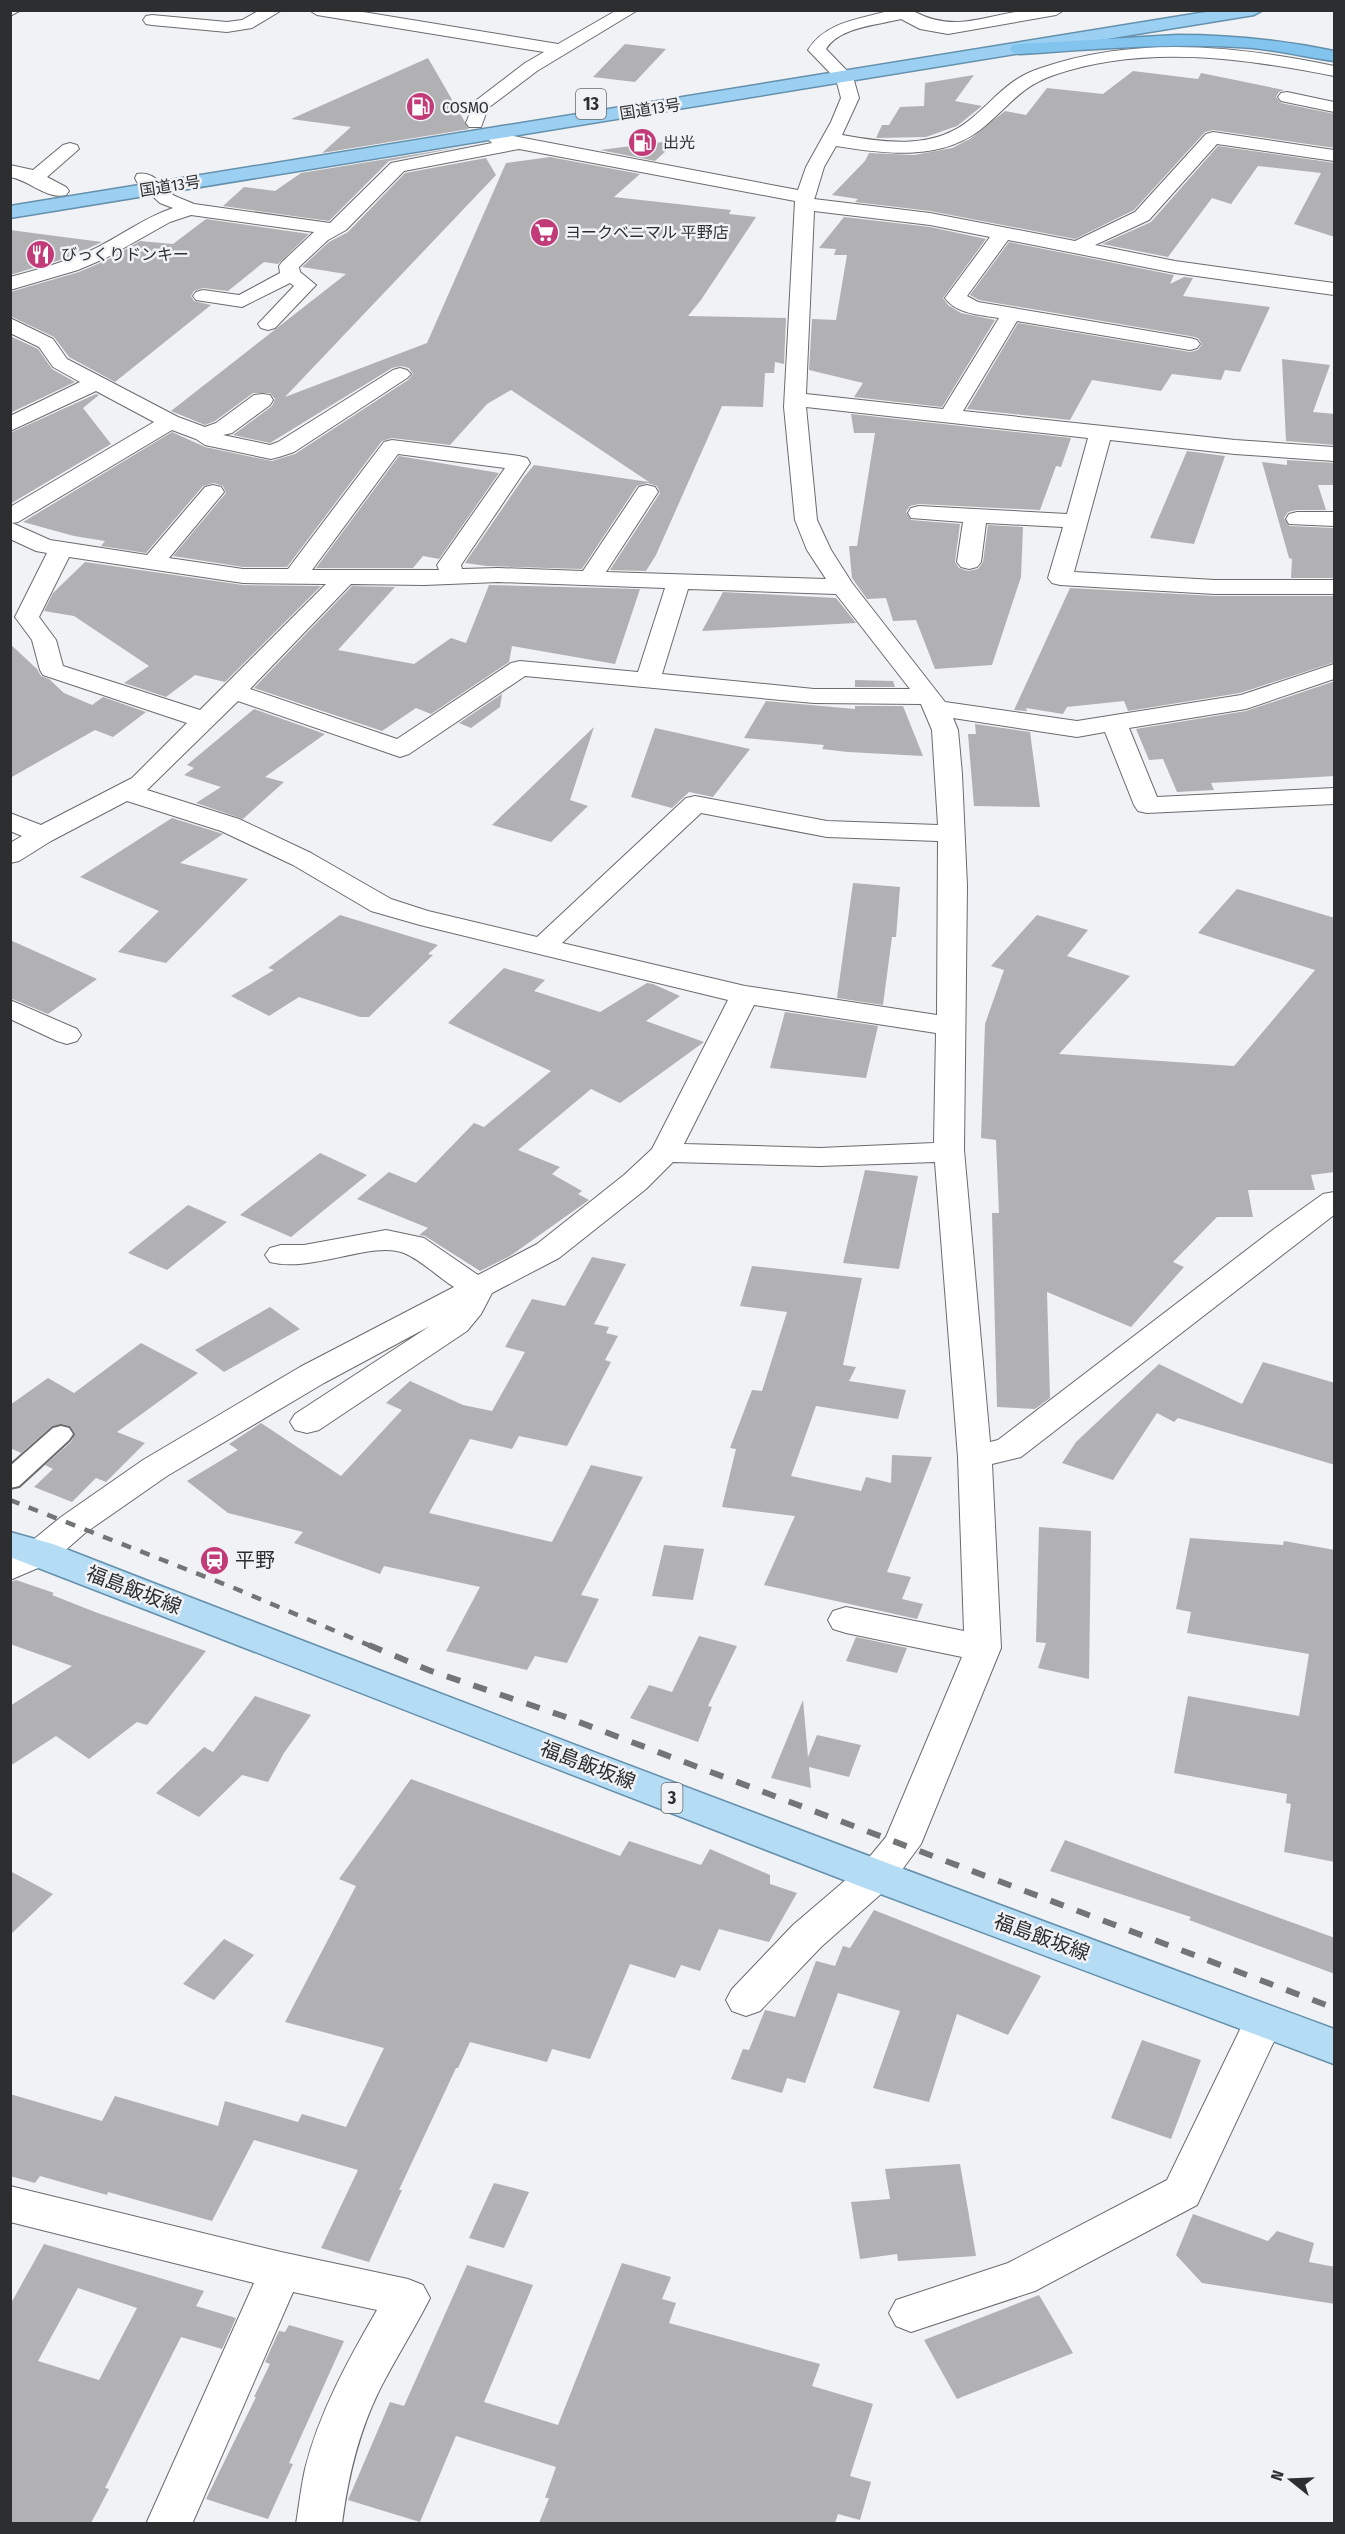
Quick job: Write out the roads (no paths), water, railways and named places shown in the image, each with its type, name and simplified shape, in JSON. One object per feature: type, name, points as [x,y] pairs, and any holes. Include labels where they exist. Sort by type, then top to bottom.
[{"type":"highway","name":"国道13号","points":[[10,212],[150,183],[837,71],[1172,10]]},
{"type":"highway","name":"国道13号","points":[[837,71],[1019,49],[1254,10]]},
{"type":"highway","points":[[1019,49],[1162,39],[1221,39],[1300,48],[1335,56]]},
{"type":"highway","name":"国道13号","points":[[10,199],[59,191],[150,183]]},
{"type":"main road","name":"福島飯坂線","points":[[20,1555],[423,1703],[876,1876],[1335,2047]]},
{"type":"street","points":[[152,20],[227,27],[246,24],[274,10]]},
{"type":"street","points":[[318,10],[562,50]]},
{"type":"street","points":[[630,10],[531,67],[480,106],[482,129],[500,141],[805,201],[930,219],[1175,267],[1335,289]]},
{"type":"street","points":[[746,2001],[807,1936],[876,1876],[902,1844],[983,1648],[975,1458],[950,1152],[953,886],[946,741],[933,703],[843,587],[819,550],[806,520],[795,399],[805,201],[815,167],[850,98],[837,71],[817,50],[822,40],[837,31],[905,12],[926,25],[948,29],[1056,10]]},
{"type":"street","points":[[830,139],[891,147],[938,145],[965,133],[979,123],[1002,98],[1027,80],[1054,69],[1087,61],[1155,51],[1233,53],[1335,71]]},
{"type":"street","points":[[1287,97],[1335,107]]},
{"type":"street","points":[[1077,249],[1092,239],[1142,216],[1213,138],[1335,155]]},
{"type":"street","points":[[268,324],[306,285],[291,275],[289,266],[321,236],[339,226],[398,167],[516,144]]},
{"type":"street","points":[[34,179],[70,149]]},
{"type":"street","points":[[10,171],[59,191]]},
{"type":"street","points":[[150,183],[167,199],[190,210],[333,229]]},
{"type":"street","points":[[10,284],[71,266],[99,254],[163,218],[190,210]]},
{"type":"street","points":[[1002,234],[956,298],[972,307],[1190,345]]},
{"type":"street","points":[[203,296],[242,301],[291,275]]},
{"type":"street","points":[[949,416],[1011,314]]},
{"type":"street","points":[[10,324],[46,343],[60,363],[170,422],[204,434],[213,440],[271,452],[286,447],[400,374]]},
{"type":"street","points":[[10,347],[33,336]]},
{"type":"street","points":[[10,425],[97,381]]},
{"type":"street","points":[[795,399],[1235,447],[1335,454]]},
{"type":"street","points":[[204,434],[224,428],[262,400]]},
{"type":"street","points":[[10,517],[170,422]]},
{"type":"street","points":[[1101,432],[1060,578],[1215,587],[1335,587]]},
{"type":"street","points":[[294,577],[392,447],[519,463],[449,565],[453,577]]},
{"type":"street","points":[[153,562],[213,492]]},
{"type":"street","points":[[590,578],[647,492]]},
{"type":"street","points":[[919,513],[1076,521]]},
{"type":"street","points":[[969,562],[975,516]]},
{"type":"street","points":[[1297,519],[1335,519]]},
{"type":"street","points":[[10,530],[53,547],[243,576],[453,577],[498,575],[843,587]]},
{"type":"street","points":[[10,556],[53,547]]},
{"type":"street","points":[[53,547],[27,617],[44,640],[52,670],[204,720]]},
{"type":"street","points":[[10,855],[42,835],[141,783],[315,610],[345,577]]},
{"type":"street","points":[[648,680],[679,582]]},
{"type":"street","points":[[10,636],[37,631]]},
{"type":"street","points":[[233,691],[400,749],[520,668],[814,696],[933,703],[1077,729],[1246,702],[1335,671]]},
{"type":"street","points":[[1114,723],[1147,805],[1335,796]]},
{"type":"street","points":[[126,792],[247,832],[302,859],[381,905],[420,917],[745,995],[950,1026]]},
{"type":"street","points":[[543,946],[695,804],[827,829],[951,834]]},
{"type":"street","points":[[10,820],[42,835]]},
{"type":"street","points":[[20,1555],[73,1526],[154,1468],[312,1375],[548,1251],[635,1182],[665,1153],[745,995]]},
{"type":"street","points":[[10,1008],[67,1035]]},
{"type":"street","points":[[665,1153],[820,1157],[950,1152]]},
{"type":"street","points":[[975,1458],[1009,1449],[1285,1236],[1335,1201]]},
{"type":"street","points":[[281,1255],[304,1255],[386,1240],[413,1245],[478,1289]]},
{"type":"street","points":[[307,1422],[456,1324],[470,1307],[478,1289]]},
{"type":"street","points":[[10,1480],[61,1434]]},
{"type":"street","points":[[846,1620],[983,1648]]},
{"type":"street","points":[[911,2313],[1020,2278],[1182,2192],[1264,2020]]},
{"type":"street","points":[[15,2214],[408,2298],[373,2355],[347,2416],[330,2460],[319,2523]]},
{"type":"street","points":[[169,2523],[281,2271]]},
{"type":"railway","points":[[10,1500],[234,1588],[373,1647]]},
{"type":"railway","points":[[369,1645],[431,1671],[563,1716],[1334,2008]]},
{"type":"place","name":"COSMO","points":[[421,107]]},
{"type":"place","name":"出光","points":[[642,142]]},
{"type":"place","name":"ヨークベニマル 平野店","points":[[544,232]]},
{"type":"place","name":"びっくりドンキー","points":[[40,254]]},
{"type":"place","name":"平野","points":[[214,1560]]}]
